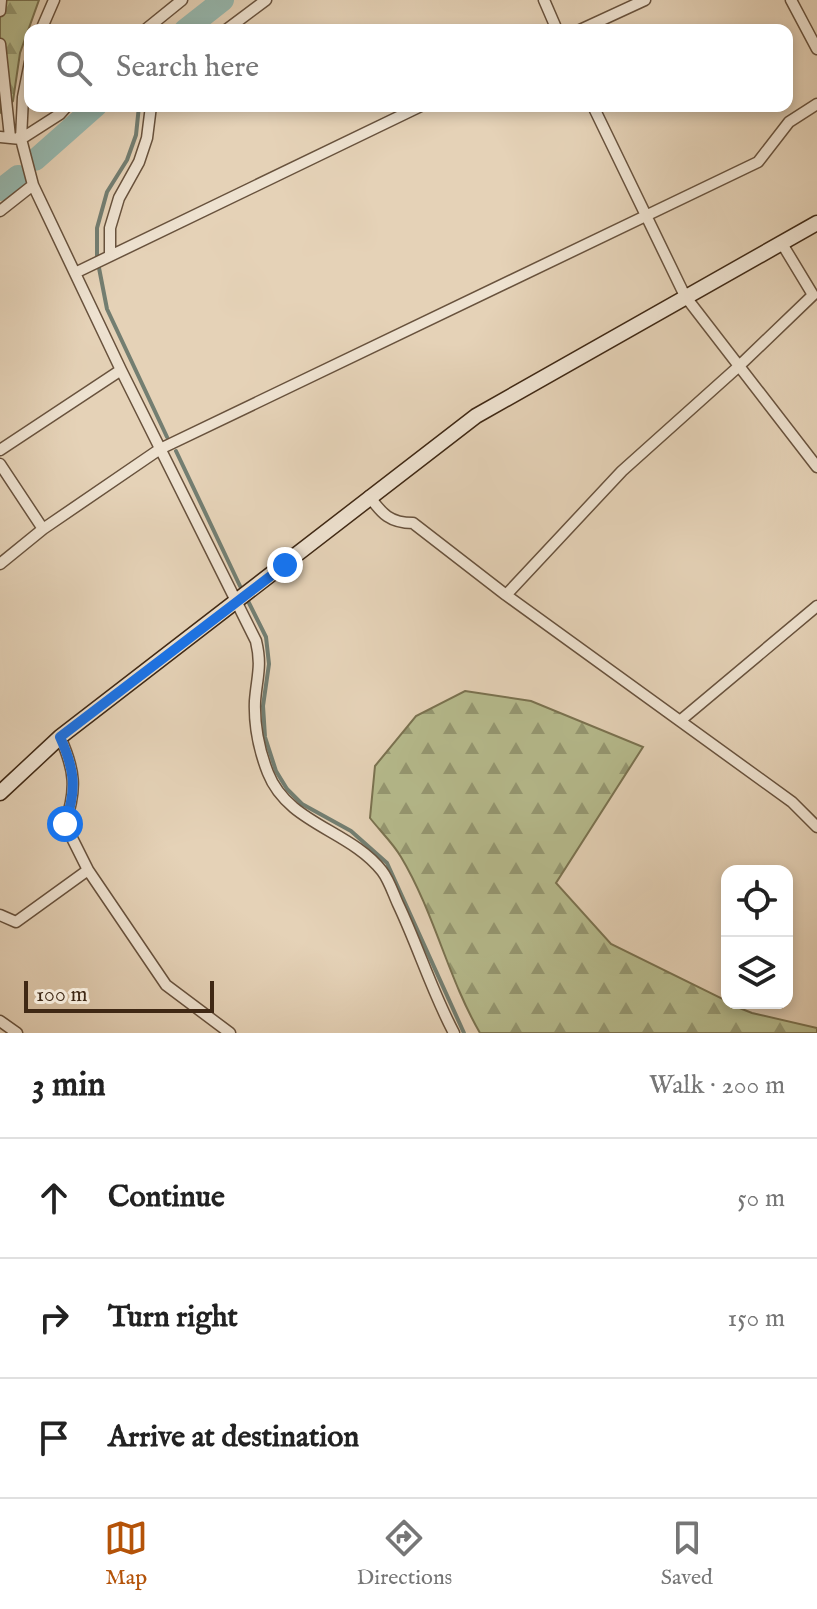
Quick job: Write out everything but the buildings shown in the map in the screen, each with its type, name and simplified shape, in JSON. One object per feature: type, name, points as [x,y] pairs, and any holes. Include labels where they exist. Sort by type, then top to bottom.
[{"type":"street","points":[[0,11],[1,0]]},
{"type":"street","points":[[44,24],[54,0]]},
{"type":"street","points":[[152,24],[182,0]]},
{"type":"street","points":[[234,24],[266,0]]},
{"type":"street","points":[[544,0],[554,24]]},
{"type":"street","points":[[593,24],[645,0]]},
{"type":"street","points":[[791,0],[817,49]]},
{"type":"street","points":[[0,44],[10,138],[256,641],[261,663],[255,702],[257,739],[268,775],[292,807],[361,851],[383,872],[454,1033]]},
{"type":"street","points":[[10,138],[24,92]]},
{"type":"street","points":[[0,564],[43,529],[160,449],[758,162],[789,122],[817,104]]},
{"type":"street","points":[[10,138],[62,112]]},
{"type":"street","points":[[110,255],[110,228],[119,198],[139,162],[147,138],[150,112]]},
{"type":"street","points":[[77,272],[408,112]]},
{"type":"street","points":[[596,112],[685,296],[817,467]]},
{"type":"street","points":[[0,211],[33,185]]},
{"type":"street","points":[[0,793],[60,737],[476,416],[817,223]]},
{"type":"street","points":[[506,595],[622,471],[813,295],[781,242]]},
{"type":"street","points":[[0,450],[121,370]]},
{"type":"street","points":[[0,464],[43,529]]},
{"type":"street","points":[[369,496],[383,515],[396,523],[413,523],[506,595],[792,802],[817,827]]},
{"type":"street","points":[[681,720],[817,606]]},
{"type":"street","points":[[60,737],[72,763],[74,799],[65,824],[88,870],[166,985],[230,1033]]},
{"type":"street","points":[[0,915],[16,922],[88,870]]},
{"type":"street","points":[[0,1021],[17,1033]]},
{"type":"green space","points":[[0,0],[39,0],[30,24],[24,24],[24,42],[13,101],[0,113]]},
{"type":"green space","points":[[465,691],[531,701],[643,747],[556,883],[611,944],[721,998],[721,1009],[742,1009],[817,1028],[817,1033],[480,1033],[413,878],[398,852],[370,818],[375,766],[416,716]]},
{"type":"waterway","points":[[193,24],[223,0]]},
{"type":"waterway","points":[[35,160],[89,112]]},
{"type":"waterway","points":[[97,256],[97,228],[107,192],[127,160],[136,135],[138,112]]},
{"type":"waterway","points":[[0,190],[18,176]]},
{"type":"waterway","points":[[99,268],[107,309],[167,437]]},
{"type":"waterway","points":[[176,451],[240,586]]},
{"type":"waterway","points":[[248,601],[266,637],[269,664],[263,706],[265,737],[276,771],[287,789],[302,804],[351,831],[387,863],[464,1033]]},
{"type":"route","points":[[65,824],[74,799],[72,763],[60,737],[285,565]]}]
